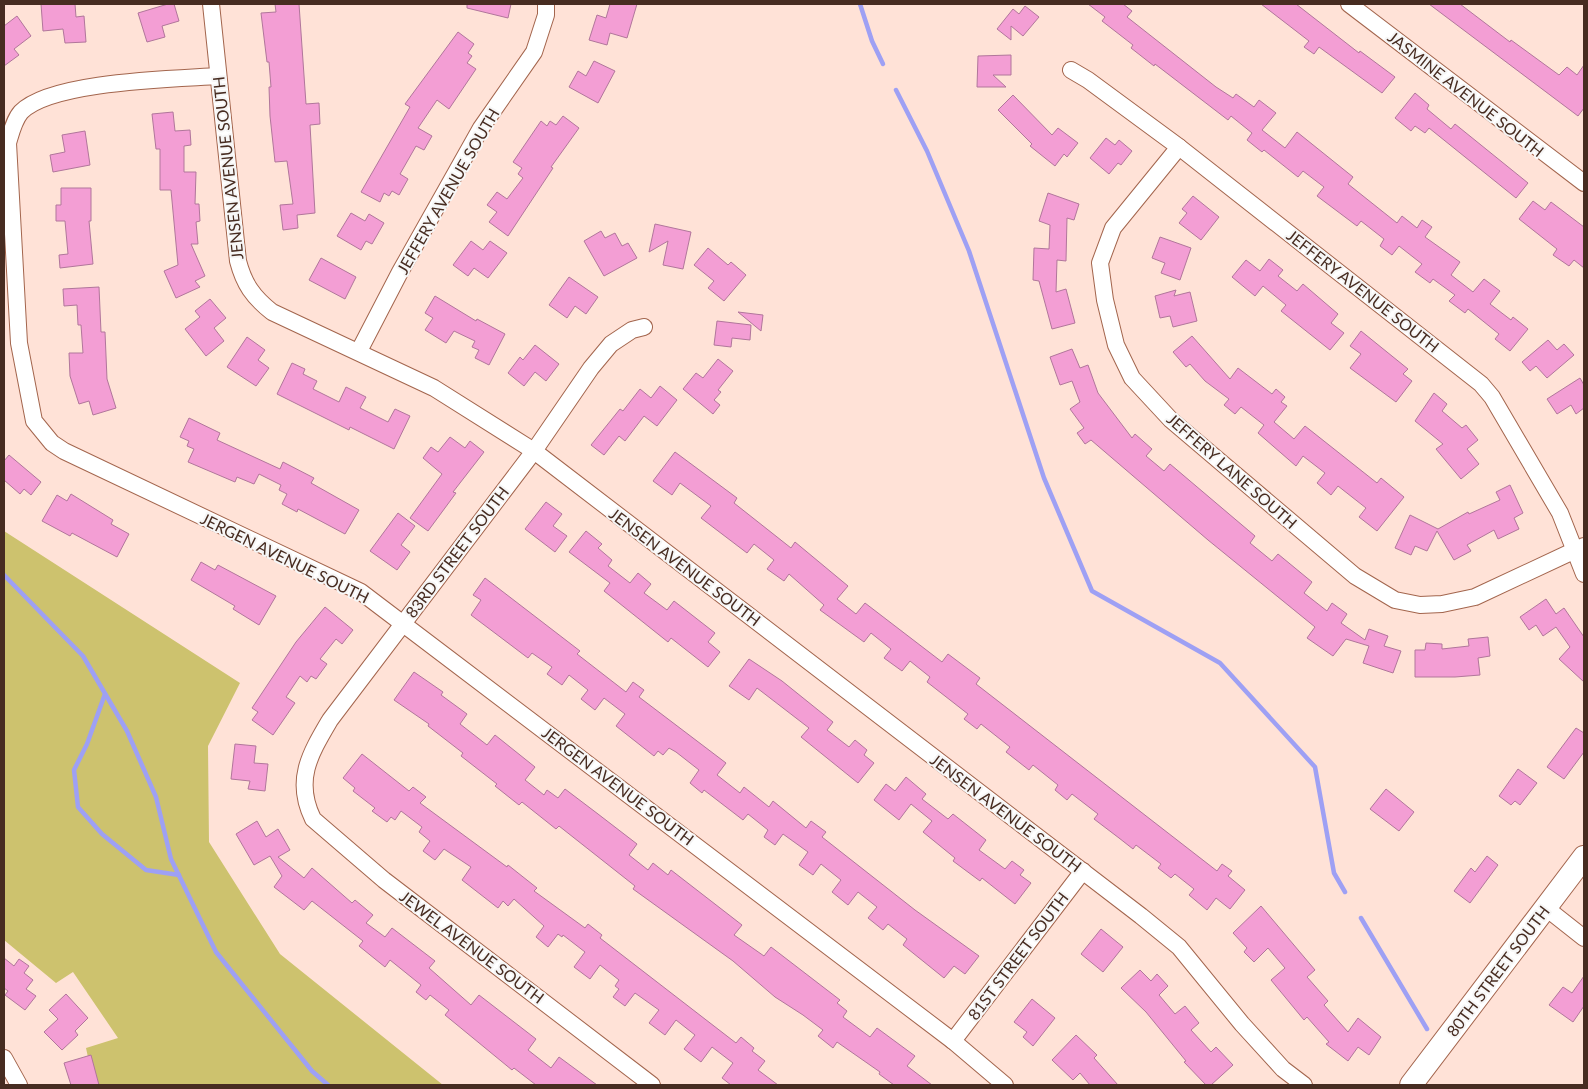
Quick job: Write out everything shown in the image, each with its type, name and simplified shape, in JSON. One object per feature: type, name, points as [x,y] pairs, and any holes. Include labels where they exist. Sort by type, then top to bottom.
[{"type":"main road","name":"80TH STREET SOUTH","points":[[1411,1085],[1584,857]]},
{"type":"street","name":"JENSEN AVENUE SOUTH","points":[[211,4],[238,261],[243,280],[253,297],[272,312],[360,351],[434,388],[534,451],[1179,947],[1242,1024],[1284,1068],[1304,1085]]},
{"type":"street","name":"JEFFERY AVENUE SOUTH","points":[[360,351],[400,272],[481,128],[534,52],[546,15],[546,4]]},
{"type":"street","name":"JASMINE AVENUE SOUTH","points":[[1349,4],[1582,176]]},
{"type":"street","name":"JEFFERY AVENUE SOUTH","points":[[1071,70],[1088,80],[1179,147],[1481,384],[1492,397],[1580,549],[1584,574]]},
{"type":"street","name":"JERGEN AVENUE SOUTH","points":[[218,76],[94,85],[41,99],[20,113],[8,143],[19,343],[34,421],[52,443],[64,451],[361,592],[404,622],[775,905],[868,979],[953,1041],[1005,1085]]},
{"type":"street","name":"JEFFERY LANE SOUTH","points":[[1179,147],[1113,228],[1100,263],[1105,300],[1116,345],[1132,378],[1171,420],[1355,576],[1395,600],[1420,605],[1442,604],[1475,597],[1580,549]]},
{"type":"street","name":"83RD STREET SOUTH","points":[[306,799],[304,784],[309,755],[330,720],[534,451],[611,344],[632,330],[644,328]]},
{"type":"street","name":"JEWEL AVENUE SOUTH","points":[[306,799],[313,819],[384,880],[652,1085]]},
{"type":"street","name":"81ST STREET SOUTH","points":[[953,1041],[1082,871]]},
{"type":"street","points":[[1546,908],[1584,938]]},
{"type":"street","points":[[4,1058],[19,1085]]},
{"type":"shaded area","points":[[4,531],[240,683],[208,746],[209,842],[280,954],[443,1085],[94,1085],[86,1048],[118,1038],[73,972],[56,983],[4,940]]},
{"type":"building","points":[[41,4],[75,4],[76,17],[84,16],[86,42],[65,43],[63,29],[43,31]]},
{"type":"building","points":[[174,4],[179,21],[162,26],[165,37],[147,42],[138,13]]},
{"type":"building","points":[[275,4],[299,4],[306,104],[319,103],[320,124],[310,125],[315,213],[297,215],[298,228],[283,230],[280,205],[293,204],[287,161],[275,162],[270,116],[269,87],[271,87],[269,62],[267,62],[261,13],[276,12]]},
{"type":"building","points":[[467,4],[511,4],[508,18],[467,8]]},
{"type":"building","points":[[610,4],[637,4],[627,38],[610,33],[607,45],[589,40],[597,15],[606,18]]},
{"type":"building","points":[[1088,4],[1123,4],[1132,11],[1127,17],[1216,87],[1233,98],[1236,94],[1254,107],[1259,100],[1276,113],[1262,130],[1285,148],[1297,132],[1353,177],[1348,184],[1397,223],[1402,216],[1417,228],[1422,220],[1432,227],[1425,237],[1460,262],[1451,275],[1473,292],[1484,279],[1500,291],[1490,304],[1511,320],[1513,317],[1528,329],[1510,351],[1495,339],[1499,334],[1468,309],[1465,313],[1449,301],[1455,295],[1433,279],[1430,283],[1415,272],[1422,264],[1399,246],[1392,255],[1380,246],[1384,239],[1361,221],[1357,226],[1317,196],[1324,187],[1303,171],[1298,177],[1264,150],[1262,152],[1247,140],[1252,133],[1231,116],[1228,120],[1131,48],[1133,45],[1102,21],[1105,17]]},
{"type":"building","points":[[1261,4],[1296,4],[1359,53],[1360,51],[1395,77],[1382,93],[1319,47],[1314,54],[1304,47],[1309,41]]},
{"type":"building","points":[[1429,4],[1460,4],[1510,42],[1511,40],[1559,75],[1567,67],[1577,75],[1584,65],[1584,108],[1578,116]]},
{"type":"building","points":[[1025,6],[1039,17],[1023,36],[1011,26],[1011,40],[997,29],[1013,9],[1019,14]]},
{"type":"building","points":[[17,16],[31,36],[14,49],[19,55],[4,66],[4,26]]},
{"type":"building","points":[[458,32],[474,44],[468,53],[472,56],[467,63],[476,69],[449,109],[437,100],[418,128],[432,136],[424,150],[416,146],[400,174],[408,179],[399,195],[392,191],[389,196],[384,193],[380,202],[361,192],[410,107],[405,104]]},
{"type":"building","points":[[1011,55],[1011,75],[993,75],[1006,87],[977,87],[978,56]]},
{"type":"building","points":[[594,61],[615,71],[598,103],[569,87],[578,71],[586,76]]},
{"type":"building","points":[[1415,93],[1429,105],[1427,109],[1451,129],[1455,124],[1528,183],[1516,198],[1429,128],[1425,133],[1415,126],[1411,131],[1395,118]]},
{"type":"building","points":[[1013,95],[1052,135],[1058,128],[1078,143],[1067,157],[1064,154],[1055,166],[1030,146],[1032,144],[998,110]]},
{"type":"building","points":[[173,112],[175,131],[190,130],[191,145],[184,146],[184,172],[196,172],[195,204],[199,204],[200,221],[196,222],[198,244],[191,244],[205,276],[195,281],[200,287],[176,298],[164,271],[178,265],[171,190],[160,190],[160,149],[156,149],[152,114]]},
{"type":"building","points":[[563,116],[579,128],[551,167],[553,168],[508,236],[489,222],[497,212],[487,205],[497,192],[507,199],[523,178],[518,174],[522,168],[513,162],[541,121],[547,126],[550,121],[556,125]]},
{"type":"building","points":[[85,131],[90,165],[53,172],[50,155],[65,152],[62,135]]},
{"type":"building","points":[[1106,138],[1115,145],[1119,140],[1132,151],[1121,165],[1118,163],[1109,174],[1090,158]]},
{"type":"building","points":[[61,188],[91,188],[91,221],[89,221],[93,264],[60,268],[59,255],[68,254],[65,221],[56,221],[56,205],[61,205]]},
{"type":"building","points":[[1048,193],[1079,204],[1074,220],[1067,218],[1066,261],[1057,260],[1056,292],[1066,289],[1075,323],[1052,329],[1039,281],[1033,280],[1034,248],[1049,249],[1050,225],[1039,221]]},
{"type":"building","points":[[1193,196],[1219,217],[1201,240],[1179,223],[1187,213],[1182,209]]},
{"type":"building","points":[[1533,201],[1545,210],[1551,202],[1584,227],[1584,268],[1574,260],[1569,266],[1553,255],[1557,249],[1519,219]]},
{"type":"building","points":[[351,213],[365,221],[369,214],[384,223],[372,244],[366,241],[361,250],[337,236]]},
{"type":"building","points":[[655,224],[691,232],[683,269],[663,265],[668,241],[649,252]]},
{"type":"building","points":[[601,231],[605,238],[615,233],[622,246],[628,243],[637,258],[604,276],[584,241]]},
{"type":"building","points":[[1160,237],[1191,248],[1180,280],[1161,273],[1165,263],[1152,258]]},
{"type":"building","points":[[471,241],[483,250],[490,241],[507,253],[488,278],[474,268],[468,276],[453,265]]},
{"type":"building","points":[[708,248],[728,265],[731,262],[746,275],[724,301],[708,288],[714,281],[694,265]]},
{"type":"building","points":[[321,258],[356,277],[345,299],[309,280]]},
{"type":"building","points":[[1269,259],[1283,270],[1278,276],[1297,291],[1303,284],[1338,314],[1331,323],[1344,333],[1330,350],[1281,311],[1286,305],[1263,286],[1255,296],[1232,277],[1246,260],[1260,271]]},
{"type":"building","points":[[569,277],[598,297],[586,314],[575,306],[567,318],[549,305]]},
{"type":"building","points":[[99,287],[101,332],[105,332],[107,379],[116,408],[93,415],[89,401],[79,404],[70,376],[69,353],[83,353],[81,325],[78,325],[77,305],[64,306],[63,289]]},
{"type":"building","points":[[1176,290],[1174,296],[1190,292],[1197,321],[1173,327],[1170,316],[1160,318],[1155,296]]},
{"type":"building","points":[[435,296],[476,321],[477,319],[505,334],[489,365],[475,358],[479,350],[472,347],[475,341],[454,331],[446,343],[425,330],[433,318],[425,313]]},
{"type":"building","points":[[210,299],[226,318],[214,328],[224,341],[206,356],[185,329],[200,317],[195,311]]},
{"type":"building","points":[[738,312],[763,315],[761,331]]},
{"type":"building","points":[[717,321],[751,325],[750,340],[732,338],[731,347],[714,345]]},
{"type":"building","points":[[1361,331],[1408,369],[1403,374],[1412,381],[1396,402],[1350,368],[1361,354],[1350,346]]},
{"type":"building","points":[[1192,336],[1230,379],[1238,368],[1272,394],[1276,389],[1285,397],[1281,402],[1287,406],[1274,422],[1294,439],[1305,426],[1377,483],[1381,478],[1404,497],[1377,531],[1359,517],[1366,508],[1338,486],[1331,495],[1317,483],[1325,473],[1303,456],[1296,466],[1258,433],[1264,425],[1241,407],[1235,414],[1224,405],[1229,399],[1205,381],[1190,364],[1186,367],[1173,352]]},
{"type":"building","points":[[247,337],[265,350],[258,360],[269,368],[256,386],[227,367]]},
{"type":"building","points":[[1548,340],[1557,350],[1564,344],[1574,355],[1547,378],[1536,366],[1530,371],[1522,362]]},
{"type":"building","points":[[535,345],[559,364],[546,381],[535,372],[524,386],[508,373],[520,357],[523,360]]},
{"type":"building","points":[[1072,349],[1080,368],[1088,365],[1098,393],[1132,438],[1135,434],[1152,449],[1146,456],[1164,471],[1170,464],[1255,536],[1250,543],[1272,561],[1278,554],[1312,582],[1304,593],[1327,611],[1332,603],[1347,614],[1341,623],[1365,640],[1369,629],[1388,636],[1384,646],[1401,651],[1393,673],[1363,663],[1369,646],[1346,639],[1333,656],[1307,638],[1315,627],[1208,540],[1091,440],[1085,444],[1077,433],[1084,428],[1070,409],[1080,402],[1072,381],[1060,385],[1050,357]]},
{"type":"building","points":[[718,359],[733,371],[718,390],[721,392],[714,400],[720,405],[713,414],[683,389],[696,373],[703,378]]},
{"type":"building","points":[[292,363],[305,369],[303,374],[317,381],[313,389],[339,402],[346,387],[366,397],[360,408],[388,422],[395,409],[410,416],[394,449],[350,427],[349,430],[277,394]]},
{"type":"building","points":[[1580,378],[1584,385],[1584,408],[1576,414],[1571,405],[1557,414],[1547,399]]},
{"type":"building","points":[[660,386],[677,400],[657,426],[644,416],[625,441],[619,436],[604,455],[591,445],[620,409],[623,411],[640,389],[651,398]]},
{"type":"building","points":[[1434,393],[1447,404],[1442,411],[1462,428],[1466,425],[1478,440],[1467,449],[1479,464],[1461,479],[1436,449],[1443,444],[1415,421]]},
{"type":"building","points":[[189,418],[220,433],[217,440],[280,469],[283,462],[314,478],[311,483],[359,510],[345,534],[298,509],[297,512],[282,504],[287,494],[279,490],[281,485],[259,474],[254,484],[237,477],[235,482],[188,462],[194,449],[187,446],[189,441],[180,437]]},
{"type":"building","points":[[450,437],[465,448],[470,441],[484,452],[453,492],[456,493],[428,531],[410,518],[442,474],[423,458],[431,447],[438,452]]},
{"type":"building","points":[[675,452],[737,498],[734,503],[791,548],[795,542],[848,586],[837,599],[856,614],[865,603],[942,662],[948,654],[980,678],[976,684],[1217,871],[1222,864],[1232,871],[1228,876],[1245,890],[1230,909],[1216,898],[1207,910],[1189,895],[1194,889],[1175,874],[1171,878],[1158,868],[1161,864],[1136,845],[1133,849],[1094,819],[1098,814],[1072,794],[1067,800],[1055,790],[1058,785],[1033,765],[1029,770],[1006,752],[1010,747],[981,724],[977,729],[964,719],[968,714],[927,682],[930,677],[910,661],[902,671],[884,658],[891,649],[871,633],[864,642],[820,610],[824,605],[789,574],[784,581],[767,569],[774,560],[754,544],[747,553],[701,518],[711,506],[680,483],[672,495],[653,481]]},
{"type":"building","points":[[9,455],[41,482],[31,495],[24,489],[20,494],[4,480],[4,461]]},
{"type":"building","points":[[1510,485],[1523,513],[1514,518],[1519,529],[1498,539],[1494,530],[1467,545],[1471,551],[1454,560],[1437,531],[1427,551],[1415,546],[1411,555],[1395,548],[1410,515],[1438,529],[1468,512],[1469,514],[1500,500],[1496,492]]},
{"type":"building","points":[[71,494],[113,520],[111,524],[129,534],[117,557],[72,533],[70,536],[42,521],[57,495],[67,501]]},
{"type":"building","points":[[546,502],[562,514],[553,526],[567,536],[555,552],[525,529]]},
{"type":"building","points":[[398,513],[415,526],[401,545],[410,552],[397,570],[370,551]]},
{"type":"building","points":[[586,531],[602,544],[598,548],[612,560],[608,566],[630,583],[638,573],[651,584],[644,593],[667,610],[674,601],[715,633],[708,642],[720,652],[708,667],[671,638],[668,642],[604,591],[610,583],[569,552]]},
{"type":"building","points":[[201,562],[215,570],[218,565],[276,596],[259,625],[233,609],[235,606],[191,580]]},
{"type":"building","points":[[485,578],[580,651],[577,654],[626,692],[633,682],[644,690],[639,697],[726,763],[717,775],[740,793],[744,787],[769,807],[773,801],[806,828],[811,821],[826,832],[822,837],[915,910],[979,956],[965,974],[954,966],[944,978],[903,945],[907,939],[888,924],[883,930],[868,918],[877,907],[858,892],[848,905],[832,892],[841,880],[821,864],[813,875],[799,865],[808,852],[783,834],[775,845],[764,837],[768,830],[748,814],[743,820],[704,790],[702,793],[690,783],[699,770],[676,752],[669,748],[663,755],[658,751],[654,756],[616,726],[625,714],[604,698],[595,710],[581,699],[588,690],[569,675],[562,685],[547,674],[552,667],[532,653],[528,658],[471,615],[481,600],[473,595]]},
{"type":"building","points":[[1546,599],[1556,614],[1564,608],[1584,637],[1584,682],[1559,659],[1570,647],[1556,627],[1543,636],[1536,625],[1529,630],[1520,617]]},
{"type":"building","points":[[325,607],[353,630],[342,644],[336,639],[320,659],[327,664],[316,679],[311,676],[307,682],[300,676],[286,697],[295,703],[273,735],[252,720],[258,712],[252,708],[296,642]]},
{"type":"building","points":[[1488,637],[1490,656],[1478,658],[1480,675],[1415,677],[1415,650],[1425,650],[1426,643],[1442,644],[1442,649],[1469,646],[1468,639]]},
{"type":"building","points":[[749,659],[782,681],[833,722],[827,730],[849,747],[855,740],[867,750],[864,755],[874,763],[858,783],[801,737],[809,728],[757,688],[749,700],[729,686]]},
{"type":"building","points":[[414,672],[443,692],[441,695],[467,714],[460,724],[487,745],[495,735],[535,767],[525,780],[544,795],[547,790],[558,798],[565,789],[637,844],[629,855],[648,870],[653,863],[668,875],[671,870],[742,925],[734,935],[764,956],[771,947],[840,1000],[837,1003],[847,1011],[843,1017],[870,1037],[877,1028],[915,1056],[907,1066],[932,1085],[894,1085],[879,1074],[880,1072],[837,1042],[833,1048],[818,1036],[823,1030],[775,997],[733,961],[633,889],[635,886],[559,826],[556,829],[522,802],[519,805],[495,786],[497,784],[461,756],[463,753],[428,726],[429,724],[394,700]]},
{"type":"building","points":[[1576,728],[1584,733],[1584,752],[1564,779],[1547,767]]},
{"type":"building","points":[[235,744],[256,746],[254,763],[268,764],[265,791],[248,789],[250,781],[231,779]]},
{"type":"building","points":[[362,754],[409,791],[413,787],[426,797],[420,803],[507,867],[508,865],[537,888],[534,891],[585,928],[588,924],[602,935],[600,938],[736,1043],[741,1037],[754,1048],[752,1051],[765,1061],[758,1070],[778,1085],[731,1085],[722,1078],[733,1063],[712,1047],[701,1062],[684,1049],[695,1035],[676,1020],[665,1035],[649,1023],[659,1010],[635,993],[625,1006],[613,997],[619,989],[615,986],[619,980],[600,965],[590,979],[574,967],[585,952],[563,935],[562,937],[558,934],[548,947],[536,937],[544,926],[514,899],[508,906],[503,901],[498,908],[462,880],[471,867],[444,849],[435,860],[423,851],[430,841],[419,832],[422,827],[401,811],[395,820],[391,817],[387,822],[372,811],[375,808],[353,791],[355,788],[343,778]]},
{"type":"building","points":[[1518,769],[1537,783],[1520,805],[1515,801],[1511,805],[1499,796]]},
{"type":"building","points":[[906,777],[926,794],[922,799],[948,819],[953,814],[986,840],[979,850],[1005,869],[1012,861],[1024,870],[1020,875],[1031,883],[1015,904],[982,878],[980,881],[953,861],[955,858],[923,832],[932,821],[911,804],[899,820],[874,800],[886,784],[895,791]]},
{"type":"building","points":[[1386,789],[1414,812],[1399,831],[1370,809]]},
{"type":"building","points":[[257,821],[266,837],[278,829],[290,850],[278,857],[304,878],[312,868],[352,903],[355,900],[373,915],[366,923],[385,937],[392,928],[435,961],[429,968],[471,1005],[479,995],[536,1039],[528,1050],[551,1068],[559,1057],[597,1085],[536,1085],[514,1068],[512,1070],[445,1015],[449,1010],[430,995],[426,1000],[416,992],[421,985],[390,960],[385,967],[359,946],[363,941],[312,901],[304,910],[274,887],[282,876],[270,856],[254,865],[236,834]]},
{"type":"building","points":[[1487,856],[1498,865],[1470,903],[1454,891],[1471,868],[1475,872]]},
{"type":"building","points":[[1261,906],[1315,970],[1307,977],[1328,1001],[1324,1005],[1348,1032],[1358,1018],[1381,1037],[1369,1055],[1358,1047],[1348,1061],[1326,1044],[1329,1042],[1307,1017],[1304,1020],[1271,980],[1285,968],[1268,948],[1254,962],[1244,952],[1247,948],[1233,933]]},
{"type":"building","points":[[1101,929],[1123,947],[1103,972],[1081,954]]},
{"type":"building","points":[[4,958],[14,966],[19,959],[29,966],[24,973],[33,980],[26,989],[36,996],[25,1010],[5,995],[8,991],[4,988]]},
{"type":"building","points":[[1140,970],[1151,981],[1157,974],[1168,986],[1159,995],[1175,1014],[1185,1006],[1199,1023],[1191,1030],[1211,1052],[1216,1047],[1233,1065],[1211,1085],[1206,1085],[1184,1062],[1186,1061],[1146,1012],[1121,988]]},
{"type":"building","points":[[1584,976],[1584,1006],[1573,1022],[1549,1005],[1563,987],[1572,993]]},
{"type":"building","points":[[66,994],[88,1018],[75,1031],[78,1035],[62,1050],[44,1032],[58,1019],[49,1010]]},
{"type":"building","points":[[1032,999],[1055,1018],[1033,1046],[1023,1037],[1027,1032],[1014,1022]]},
{"type":"building","points":[[1076,1035],[1097,1055],[1094,1058],[1118,1085],[1090,1085],[1080,1073],[1073,1080],[1052,1060]]},
{"type":"building","points":[[91,1055],[99,1085],[71,1085],[64,1063]]},
{"type":"waterway","points":[[860,4],[872,41],[883,64]]},
{"type":"waterway","points":[[896,90],[927,151],[969,251],[1044,478],[1092,591],[1220,663],[1315,767],[1334,873],[1345,892]]},
{"type":"waterway","points":[[4,575],[83,656],[127,731],[156,797],[171,859],[216,952],[312,1071],[328,1085]]},
{"type":"waterway","points":[[105,694],[87,744],[74,770],[78,807],[102,834],[146,870],[179,875]]},
{"type":"waterway","points":[[1361,918],[1427,1029]]}]
